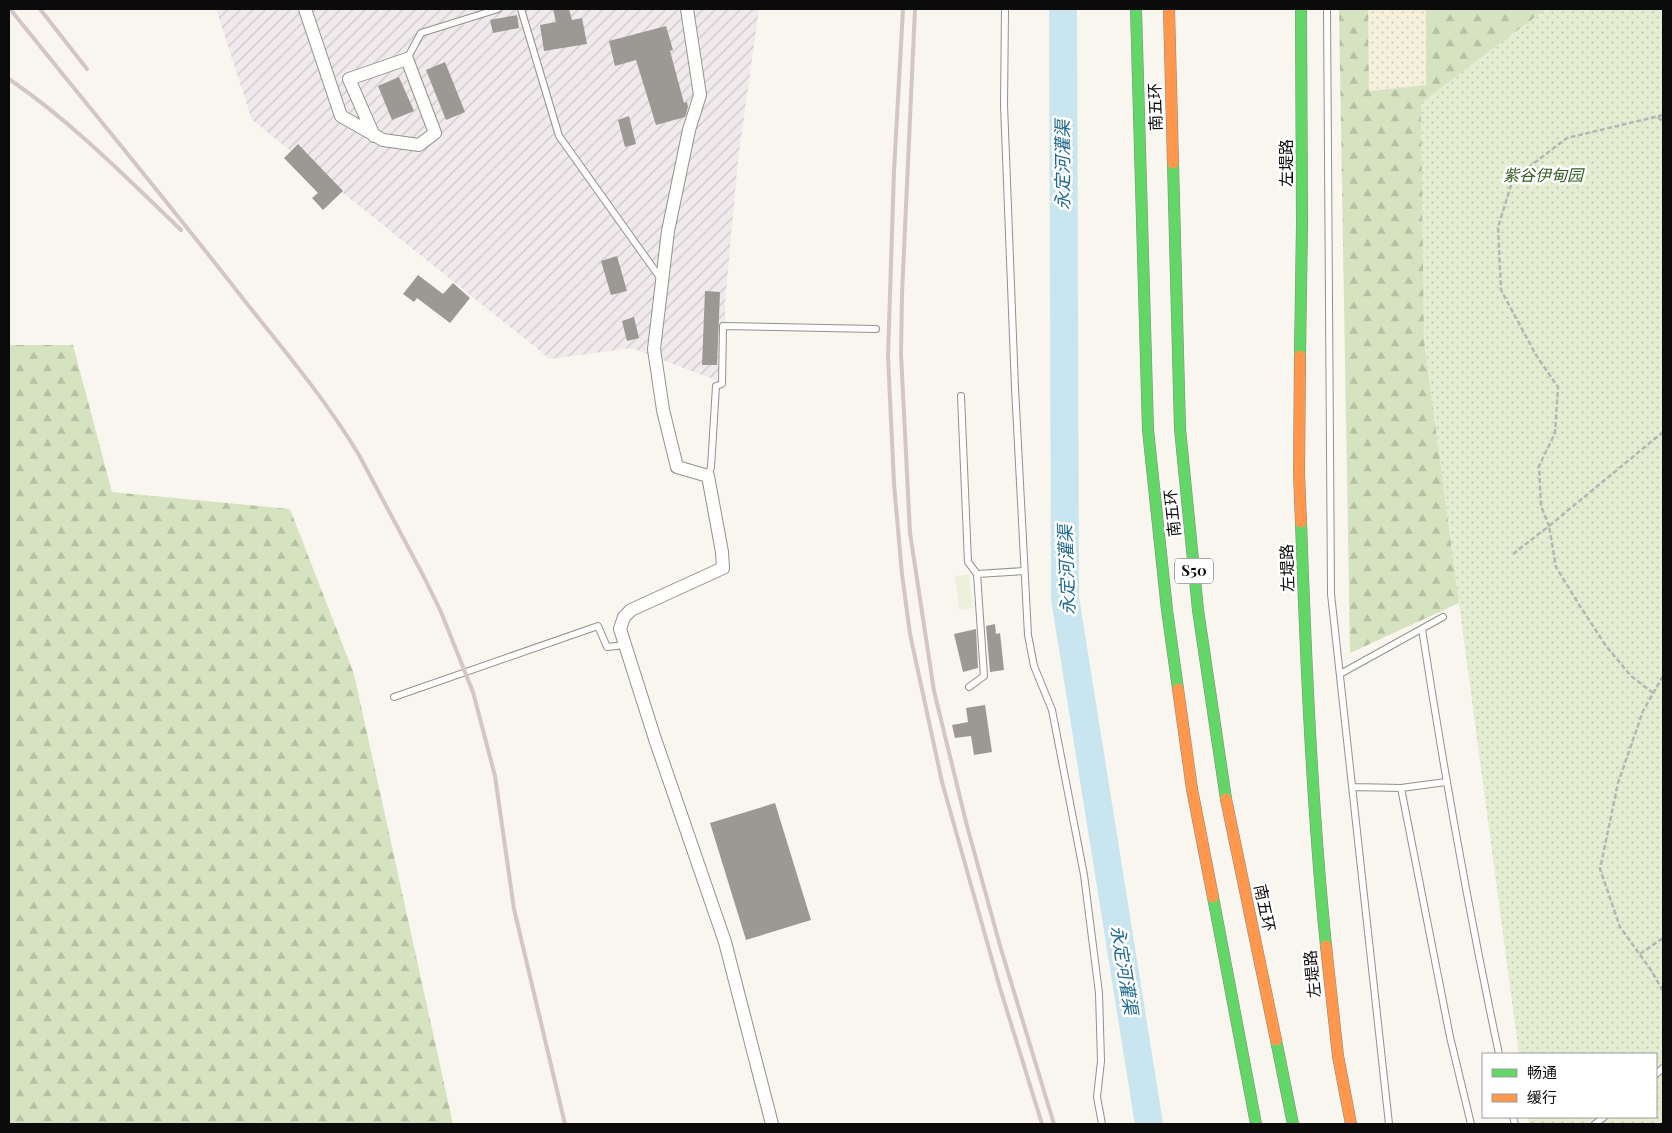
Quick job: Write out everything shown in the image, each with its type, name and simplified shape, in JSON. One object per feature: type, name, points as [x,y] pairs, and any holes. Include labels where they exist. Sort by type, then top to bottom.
[{"type":"main road","name":"南五环","points":[[1136,9],[1147,420],[1167,610],[1192,789],[1256,1124]]},
{"type":"main road","name":"南五环","points":[[1169,9],[1180,429],[1198,610],[1225,793],[1293,1124]]},
{"type":"main road","name":"左堤路","points":[[1301,9],[1300,473],[1306,651],[1320,889],[1338,1056],[1351,1124]]},
{"type":"street","points":[[306,9],[341,116],[374,136],[382,140],[419,145],[435,133],[407,59],[349,79],[374,136]]},
{"type":"street","points":[[686,9],[700,95],[689,130],[670,222],[654,349],[663,410],[677,467],[708,476],[722,552],[723,568],[630,610],[624,617],[620,628],[655,740],[725,942],[772,1124]]},
{"type":"lane","points":[[407,59],[421,33],[498,9]]},
{"type":"lane","points":[[521,9],[559,136],[662,281]]},
{"type":"lane","points":[[1005,9],[1004,105],[1015,388],[1028,635],[1034,666],[1052,710],[1084,876],[1099,993],[1101,1061],[1097,1097],[1102,1124]]},
{"type":"lane","points":[[1326,9],[1331,594],[1389,1124]]},
{"type":"lane","points":[[708,476],[711,467],[716,386],[722,384],[723,326],[876,329]]},
{"type":"lane","points":[[961,396],[968,562],[977,574],[984,676],[969,687]]},
{"type":"lane","points":[[977,574],[1024,571]]},
{"type":"lane","points":[[1340,674],[1443,617]]},
{"type":"lane","points":[[394,697],[598,626],[607,647],[625,644]]},
{"type":"lane","points":[[1422,629],[1446,782],[1482,975],[1500,1053]]},
{"type":"lane","points":[[1353,788],[1401,788],[1446,782]]},
{"type":"lane","points":[[1401,788],[1450,1037],[1471,1124]]},
{"type":"path","points":[[1653,693],[1632,676],[1606,646],[1556,567],[1549,526],[1541,506],[1539,466],[1555,433],[1558,387],[1536,355],[1501,290],[1498,227],[1513,179],[1567,138],[1663,115]]},
{"type":"path","points":[[1658,117],[1663,122]]},
{"type":"path","points":[[1513,554],[1663,432]]},
{"type":"path","points":[[1663,676],[1642,711],[1618,782],[1600,869],[1620,927],[1640,954],[1663,991]]},
{"type":"path","points":[[1640,954],[1663,938]]},
{"type":"shaded area","points":[[216,9],[759,9],[738,160],[725,303],[726,384],[631,348],[550,359],[252,120]]},
{"type":"shaded area","points":[[1368,9],[1426,9],[1426,85],[1369,91]]},
{"type":"green space","points":[[1339,9],[1368,9],[1369,91],[1426,85],[1426,9],[1546,9],[1421,103],[1424,340],[1459,603],[1350,653]]},
{"type":"green space","name":"紫谷伊甸园","points":[[1546,9],[1663,9],[1663,1124],[1529,1124],[1528,1118],[1657,1118],[1657,1053],[1519,1053],[1424,340],[1421,103]]},
{"type":"green space","points":[[9,345],[73,345],[112,492],[290,509],[354,674],[453,1124],[9,1124]]},
{"type":"green space","points":[[969,574],[973,608],[959,610],[955,576]]},
{"type":"building","points":[[553,9],[569,9],[572,20],[582,18],[587,44],[544,51],[540,25],[556,22]]},
{"type":"building","points":[[517,15],[519,28],[493,33],[490,20]]},
{"type":"building","points":[[666,26],[673,50],[670,51],[684,103],[687,102],[688,107],[685,117],[656,125],[636,60],[615,66],[609,41]]},
{"type":"building","points":[[445,62],[465,112],[446,120],[426,70]]},
{"type":"building","points":[[399,77],[414,111],[392,120],[378,86]]},
{"type":"building","points":[[629,116],[636,144],[625,147],[618,120]]},
{"type":"building","points":[[298,144],[343,191],[323,210],[312,198],[318,193],[284,158]]},
{"type":"building","points":[[617,256],[627,291],[611,295],[601,261]]},
{"type":"building","points":[[418,275],[443,294],[453,283],[470,298],[450,323],[417,298],[414,302],[403,294]]},
{"type":"building","points":[[705,291],[720,292],[717,365],[702,365]]},
{"type":"building","points":[[634,317],[639,338],[627,341],[622,321]]},
{"type":"building","points":[[995,624],[996,634],[1000,633],[1004,670],[990,672],[986,626]]},
{"type":"building","points":[[976,629],[978,668],[963,672],[954,634]]},
{"type":"building","points":[[985,705],[992,752],[974,755],[971,736],[955,738],[952,725],[968,722],[966,708]]},
{"type":"building","points":[[775,803],[811,920],[746,940],[710,823]]},
{"type":"waterway","name":"永定河灌渠","points":[[1063,9],[1065,598],[1149,1124]]},
{"type":"railway","points":[[10,9],[319,395],[359,455],[424,577],[441,612],[473,692],[495,776],[514,909],[565,1124]]},
{"type":"railway","points":[[40,9],[87,69]]},
{"type":"railway","points":[[903,9],[894,171],[888,356],[894,484],[902,574],[910,634],[942,782],[1000,988],[1042,1124]]},
{"type":"railway","points":[[915,9],[901,354],[910,533],[934,691],[967,826],[1001,949],[1054,1124]]},
{"type":"railway","points":[[9,79],[77,132],[181,230]]},
{"type":"traffic: fast","points":[[1136,9],[1148,430],[1167,610],[1178,689]]},
{"type":"traffic: fast","points":[[1300,356],[1302,224],[1301,9]]},
{"type":"traffic: fast","points":[[1173,163],[1180,429],[1198,610],[1226,799]]},
{"type":"traffic: fast","points":[[1301,522],[1310,734],[1326,946]]},
{"type":"traffic: fast","points":[[1213,897],[1256,1124]]},
{"type":"traffic: fast","points":[[1276,1040],[1293,1124]]},
{"type":"traffic: slow","points":[[1169,9],[1173,163]]},
{"type":"traffic: slow","points":[[1300,356],[1299,473],[1301,522]]},
{"type":"traffic: slow","points":[[1178,689],[1192,789],[1213,897]]},
{"type":"traffic: slow","points":[[1226,799],[1276,1040]]},
{"type":"traffic: slow","points":[[1326,946],[1338,1056],[1351,1124]]}]
